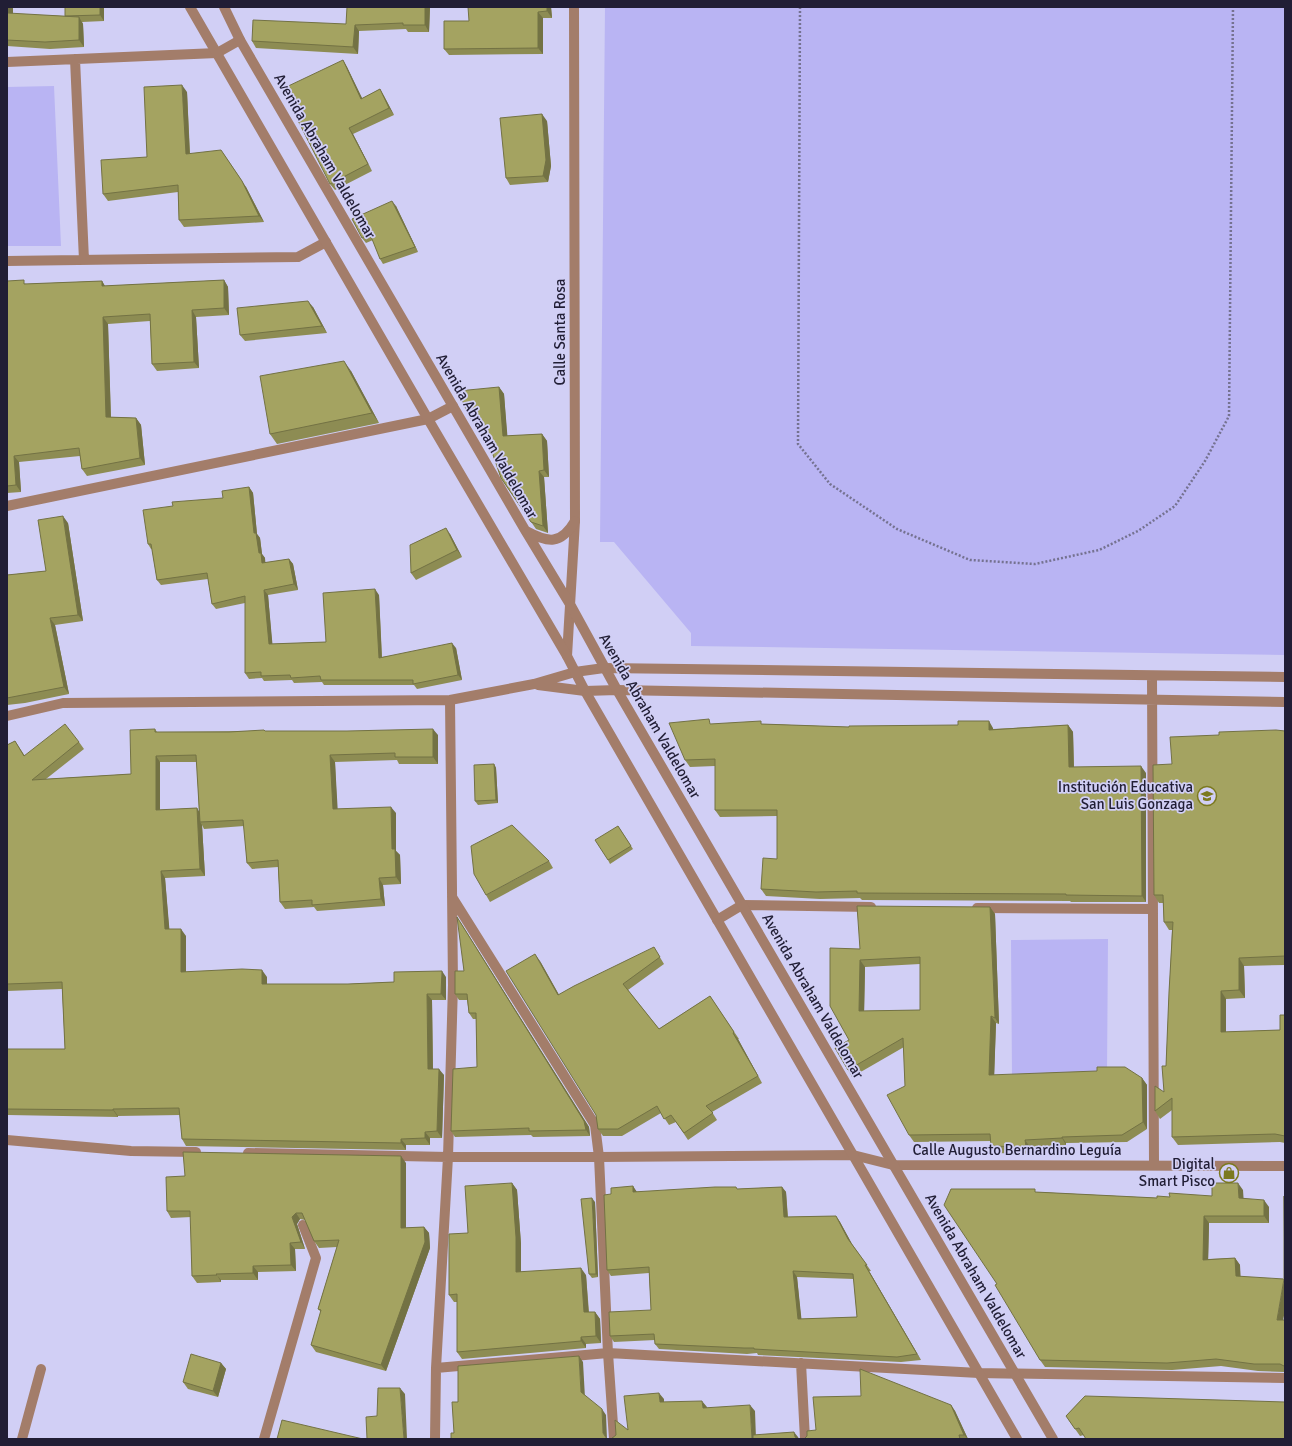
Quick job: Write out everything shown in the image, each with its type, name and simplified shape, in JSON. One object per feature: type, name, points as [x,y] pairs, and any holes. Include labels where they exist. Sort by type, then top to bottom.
[{"type":"street","points":[[190,7],[567,656],[585,691],[1017,1439]]},
{"type":"street","name":"Avenida Abraham Valdelomar","points":[[224,7],[240,40],[525,530],[571,606],[604,668],[1053,1439]]},
{"type":"street","name":"Calle Santa Rosa","points":[[567,656],[575,521],[574,7]]},
{"type":"street","points":[[7,62],[217,53],[240,40]]},
{"type":"street","points":[[75,59],[84,260]]},
{"type":"street","points":[[7,261],[298,257],[326,242]]},
{"type":"street","points":[[7,506],[428,419],[453,406]]},
{"type":"street","points":[[525,530],[546,540],[557,540],[566,534],[575,521]]},
{"type":"street","points":[[7,716],[64,703],[450,700],[534,684],[575,672],[604,668],[1285,678]]},
{"type":"street","points":[[1152,676],[1154,1165]]},
{"type":"street","points":[[534,684],[585,691],[618,690],[1285,702]]},
{"type":"street","points":[[435,1439],[436,1368],[448,1157],[453,985],[450,700]]},
{"type":"street","points":[[452,897],[595,1125],[599,1157],[608,1353],[614,1439]]},
{"type":"street","points":[[717,920],[742,906],[885,907]]},
{"type":"street","points":[[964,907],[1153,909]]},
{"type":"street","points":[[7,1140],[131,1151],[208,1153]]},
{"type":"street","name":"Calle Augusto Bernardino Leguía","points":[[240,1153],[448,1157],[853,1155],[893,1165],[1285,1166]]},
{"type":"street","points":[[264,1439],[316,1258],[303,1225]]},
{"type":"street","points":[[436,1368],[608,1353],[979,1373],[1285,1378]]},
{"type":"street","points":[[801,1363],[805,1439]]},
{"type":"street","points":[[22,1439],[41,1369]]},
{"type":"path","points":[[800,7],[798,444],[830,484],[897,529],[970,560],[1035,564],[1099,550],[1138,531],[1175,506],[1205,461],[1230,416],[1233,7]]},
{"type":"shaded area","points":[[605,7],[1285,7],[1285,655],[691,646],[691,633],[614,542],[600,542]]},
{"type":"shaded area","points":[[54,86],[61,246],[7,246],[7,87]]},
{"type":"shaded area","points":[[1108,939],[1107,1074],[1012,1078],[1011,940]]},
{"type":"building","points":[[7,7],[8,13],[79,17],[79,40],[45,42],[7,40]]},
{"type":"building","points":[[65,7],[100,7],[100,15],[65,16]]},
{"type":"building","points":[[347,7],[425,7],[425,25],[403,25],[403,23],[355,25],[353,47],[252,41],[253,20],[346,24]]},
{"type":"building","points":[[468,7],[547,7],[547,11],[538,12],[538,48],[444,49],[444,21],[469,21]]},
{"type":"building","points":[[343,60],[361,99],[380,89],[389,108],[349,128],[368,164],[330,184],[282,89]]},
{"type":"building","points":[[182,85],[186,154],[221,150],[242,181],[259,216],[179,220],[178,185],[103,194],[101,160],[147,157],[144,87]]},
{"type":"building","points":[[542,114],[546,160],[543,176],[506,178],[500,118]]},
{"type":"building","points":[[392,201],[415,247],[380,259],[370,234],[362,238],[352,219]]},
{"type":"building","points":[[24,280],[24,284],[102,281],[102,286],[224,280],[224,308],[192,310],[194,362],[152,364],[150,314],[103,317],[106,417],[136,418],[140,458],[82,469],[79,448],[14,456],[16,485],[7,486],[7,281]]},
{"type":"building","points":[[308,301],[322,326],[240,335],[237,308]]},
{"type":"building","points":[[344,361],[372,413],[270,434],[260,376]]},
{"type":"building","points":[[499,387],[503,436],[542,434],[544,470],[539,471],[543,526],[531,522],[501,478],[480,417],[470,418],[458,391]]},
{"type":"building","points":[[249,487],[254,533],[256,533],[262,563],[289,559],[294,584],[264,590],[269,644],[326,642],[323,593],[375,589],[379,658],[452,643],[458,675],[413,684],[413,680],[321,680],[320,676],[291,678],[290,675],[261,676],[261,672],[245,673],[245,596],[212,604],[207,573],[157,580],[151,544],[148,544],[143,510],[173,506],[172,502],[223,498],[222,491]]},
{"type":"building","points":[[63,516],[78,615],[50,618],[64,687],[7,698],[7,575],[46,571],[38,520]]},
{"type":"building","points":[[446,528],[457,550],[411,573],[410,545]]},
{"type":"building","points":[[709,719],[710,724],[761,721],[761,724],[849,727],[958,725],[958,721],[989,721],[989,730],[1068,725],[1069,767],[1141,766],[1142,896],[857,893],[857,891],[816,892],[761,889],[763,858],[777,859],[777,810],[715,810],[715,759],[685,760],[669,723]]},
{"type":"building","points":[[65,724],[79,742],[32,780],[131,774],[130,730],[155,729],[155,732],[229,732],[264,730],[347,731],[433,729],[433,757],[395,757],[395,753],[330,755],[333,809],[391,807],[392,849],[395,849],[396,877],[379,878],[381,899],[312,905],[312,900],[280,902],[278,860],[247,863],[243,820],[200,822],[196,755],[156,756],[156,810],[197,808],[200,869],[161,871],[165,929],[181,929],[181,972],[242,969],[262,970],[262,984],[348,984],[394,982],[394,972],[442,971],[441,994],[427,994],[428,1069],[439,1069],[437,1131],[425,1132],[425,1138],[401,1139],[401,1143],[182,1139],[179,1108],[113,1110],[7,1109],[7,1049],[65,1049],[62,982],[7,984],[7,745],[15,741],[24,756]]},
{"type":"building","points":[[1285,731],[1285,956],[1239,958],[1239,990],[1221,991],[1221,1032],[1280,1030],[1280,1015],[1285,1015],[1285,1136],[1275,1134],[1172,1137],[1172,1098],[1155,1111],[1155,1086],[1164,1092],[1162,1066],[1166,1066],[1173,922],[1164,922],[1163,895],[1154,895],[1153,765],[1172,764],[1170,737],[1219,735],[1219,732]]},
{"type":"building","points":[[494,764],[496,800],[475,801],[474,765]]},
{"type":"building","points":[[512,825],[549,861],[486,895],[474,874],[471,846]]},
{"type":"building","points":[[618,826],[631,846],[608,860],[595,840]]},
{"type":"building","points":[[857,906],[990,907],[995,1018],[991,1016],[989,1075],[1097,1071],[1097,1067],[1125,1067],[1142,1078],[1143,1122],[1122,1135],[1025,1140],[1026,1147],[991,1146],[990,1134],[909,1135],[887,1095],[905,1086],[903,1038],[848,1070],[835,1048],[849,1040],[830,1006],[830,948],[860,949]],"holes":[[[920,957],[920,1010],[859,1011],[860,960]]]},
{"type":"building","points":[[457,917],[584,1121],[586,1130],[529,1131],[529,1128],[451,1131],[453,1069],[477,1067],[476,1013],[469,1013],[467,994],[455,994],[455,971],[464,971]]},
{"type":"building","points":[[654,947],[660,957],[623,984],[659,1029],[710,996],[734,1032],[733,1033],[758,1076],[706,1106],[713,1113],[684,1133],[671,1115],[664,1119],[657,1106],[618,1129],[598,1129],[596,1115],[506,971],[535,954],[558,995]]},
{"type":"building","points":[[183,1152],[401,1156],[401,1228],[424,1227],[425,1242],[381,1365],[311,1345],[321,1310],[318,1309],[339,1240],[314,1241],[302,1213],[296,1213],[292,1217],[301,1242],[290,1243],[291,1265],[253,1266],[253,1273],[192,1276],[190,1211],[167,1211],[166,1177],[185,1176]]},
{"type":"building","points":[[512,1183],[516,1237],[516,1272],[581,1268],[584,1312],[595,1312],[596,1336],[581,1337],[581,1341],[457,1352],[457,1294],[449,1295],[449,1234],[468,1233],[465,1186]]},
{"type":"building","points":[[1212,1183],[1238,1183],[1239,1198],[1264,1200],[1264,1216],[1204,1216],[1203,1260],[1235,1258],[1236,1276],[1284,1279],[1277,1320],[1285,1320],[1285,1367],[1280,1364],[1254,1364],[1216,1359],[1167,1363],[1040,1360],[995,1285],[997,1284],[944,1205],[951,1189],[1035,1189],[1035,1192],[1157,1198],[1157,1196],[1170,1197],[1169,1193],[1212,1196]]},
{"type":"building","points":[[633,1186],[633,1192],[715,1187],[736,1187],[737,1189],[782,1187],[784,1217],[836,1216],[848,1239],[867,1265],[865,1265],[917,1354],[897,1357],[754,1348],[655,1344],[654,1334],[610,1336],[609,1312],[651,1310],[649,1267],[607,1270],[604,1195],[611,1194],[611,1188]],"holes":[[[793,1271],[853,1274],[857,1317],[798,1319]]]},
{"type":"building","points":[[1284,1196],[1285,1278],[1284,1278]]},
{"type":"building","points":[[592,1198],[596,1274],[589,1274],[581,1199]]},
{"type":"building","points":[[191,1354],[221,1363],[213,1391],[183,1382]]},
{"type":"building","points":[[579,1356],[581,1392],[602,1409],[603,1433],[607,1439],[451,1439],[451,1433],[454,1433],[452,1402],[458,1402],[458,1366]]},
{"type":"building","points":[[860,1369],[951,1405],[964,1435],[959,1435],[960,1439],[804,1439],[807,1436],[807,1431],[816,1430],[813,1397],[861,1396]]},
{"type":"building","points":[[378,1388],[400,1388],[404,1439],[367,1439],[366,1417],[377,1416]]},
{"type":"building","points":[[659,1393],[660,1402],[702,1401],[703,1408],[750,1405],[752,1439],[611,1439],[616,1435],[615,1420],[628,1430],[624,1396]]},
{"type":"building","points":[[1085,1396],[1285,1402],[1285,1439],[1086,1439],[1079,1428],[1075,1429],[1066,1416]]},
{"type":"building","points":[[282,1420],[363,1439],[277,1439]]},
{"type":"building","points":[[794,1432],[795,1437],[798,1439],[753,1439],[753,1435]]},
{"type":"place","name":"Institución Educativa San Luis Gonzaga","points":[[1207,796]]},
{"type":"place","name":"Digital Smart Pisco","points":[[1229,1173]]}]
